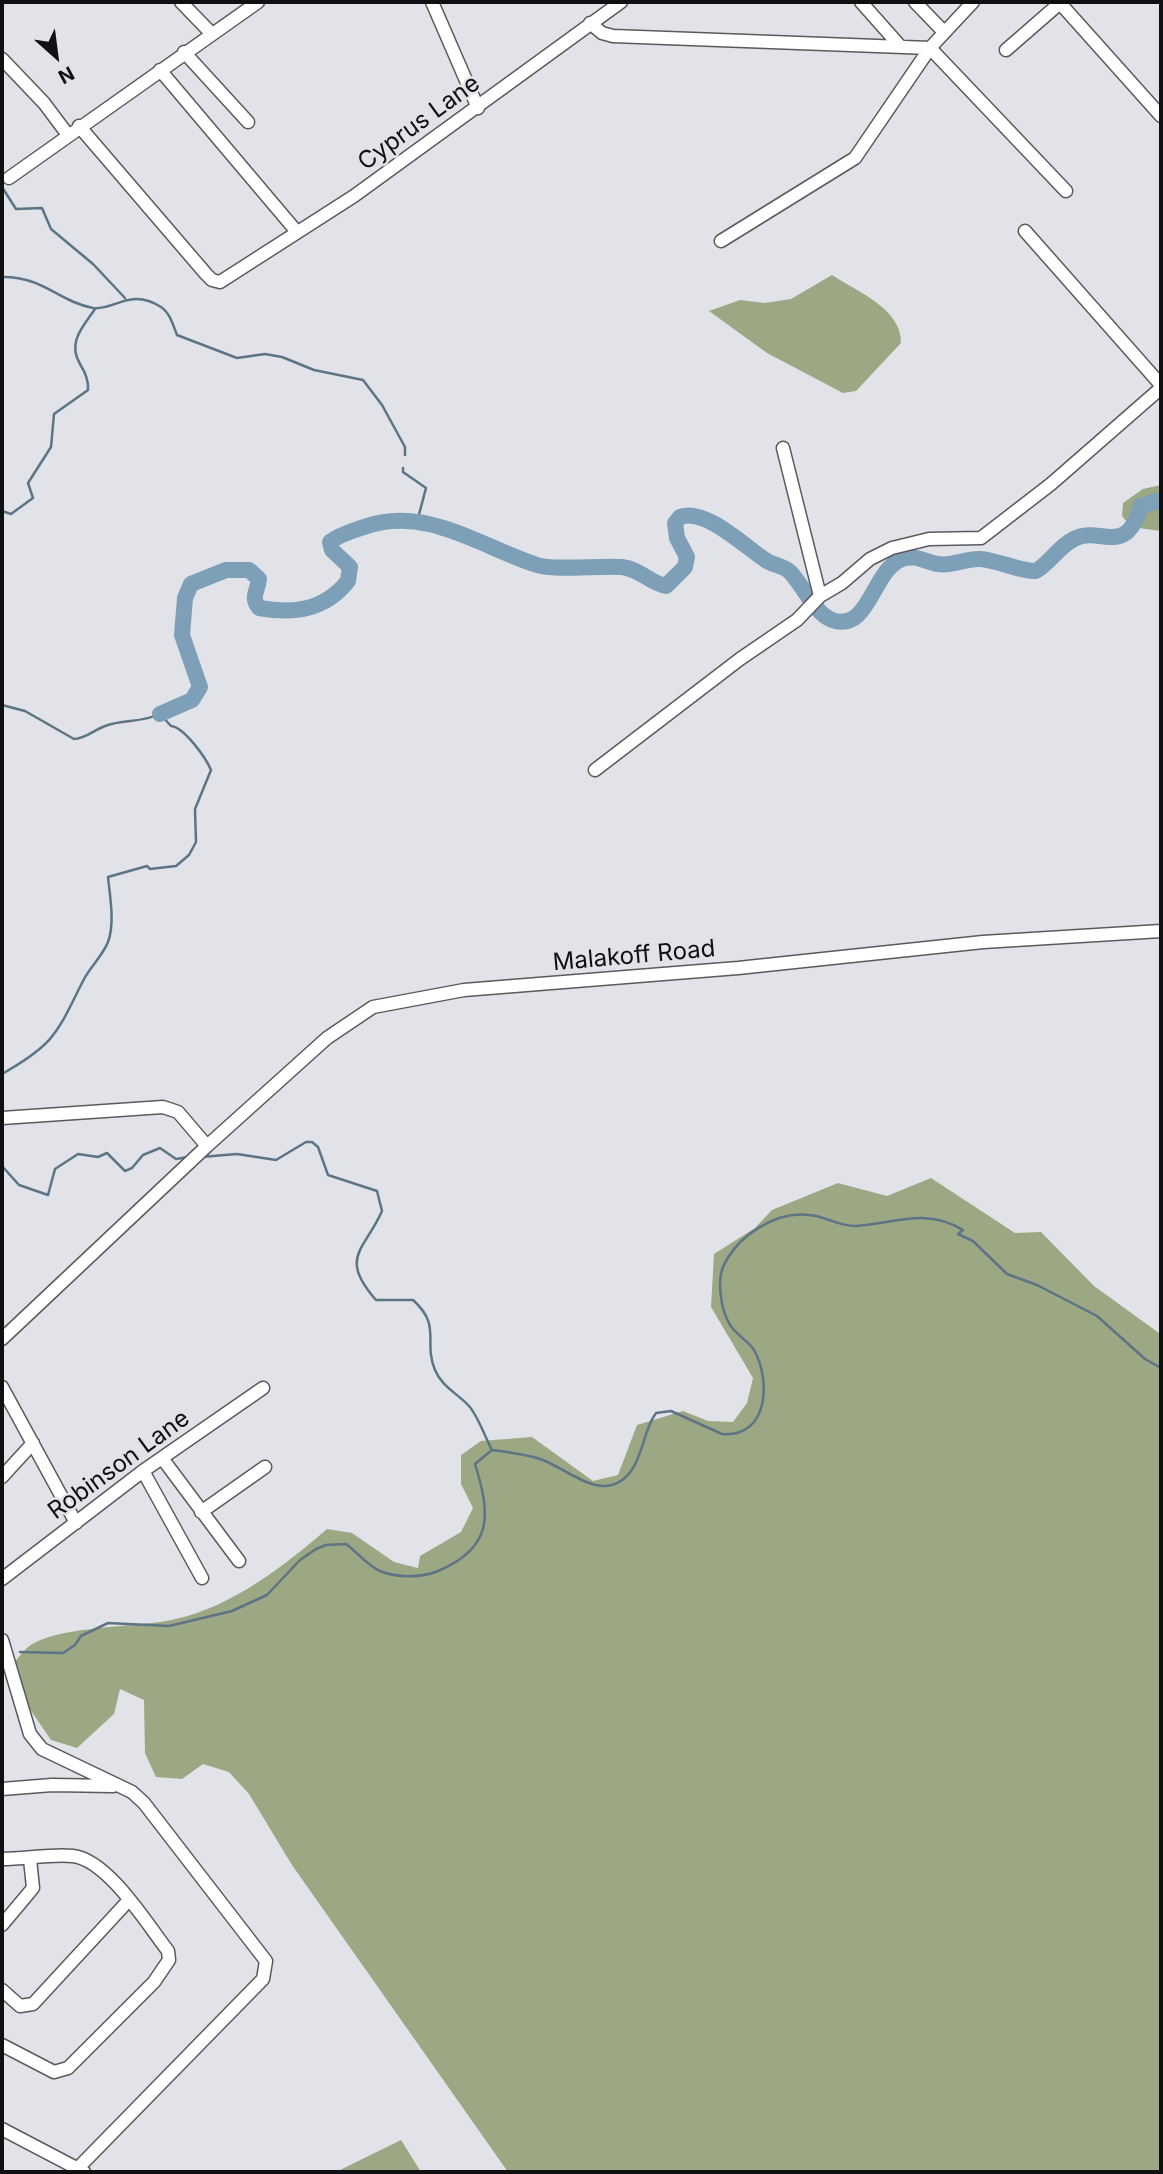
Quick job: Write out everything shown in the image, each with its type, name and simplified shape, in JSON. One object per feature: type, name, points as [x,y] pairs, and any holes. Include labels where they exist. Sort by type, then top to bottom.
[{"type":"street","points":[[181,2],[211,33]]},
{"type":"street","points":[[9,178],[258,2]]},
{"type":"street","points":[[432,2],[478,108]]},
{"type":"street","name":"Cyprus Lane","points":[[79,126],[120,177],[212,280],[220,282],[297,233],[478,108],[621,2]]},
{"type":"street","points":[[861,2],[900,46]]},
{"type":"street","points":[[915,2],[944,32]]},
{"type":"street","points":[[721,241],[855,158],[930,48],[974,2]]},
{"type":"street","points":[[1006,50],[1059,2],[1161,115]]},
{"type":"street","points":[[590,23],[602,33],[613,36],[930,48],[1066,191]]},
{"type":"street","points":[[184,52],[248,122]]},
{"type":"street","points":[[2,59],[44,103],[68,135]]},
{"type":"street","points":[[160,70],[297,233]]},
{"type":"street","points":[[595,770],[740,659],[797,620],[820,596],[870,559],[914,541],[981,538],[1051,484],[1161,386],[1025,231]]},
{"type":"street","points":[[783,448],[820,596]]},
{"type":"street","name":"Malakoff Road","points":[[2,1339],[191,1161],[327,1038],[373,1007],[464,990],[738,968],[983,942],[1161,930]]},
{"type":"street","points":[[2,1118],[163,1108],[177,1112],[204,1149]]},
{"type":"street","points":[[2,1387],[76,1523]]},
{"type":"street","name":"Robinson Lane","points":[[2,1579],[143,1471],[263,1388]]},
{"type":"street","points":[[2,1477],[33,1443]]},
{"type":"street","points":[[162,1458],[239,1561]]},
{"type":"street","points":[[201,1512],[265,1467]]},
{"type":"street","points":[[143,1471],[202,1578]]},
{"type":"street","points":[[2,1640],[30,1734],[43,1749],[118,1786],[145,1803],[266,1961],[267,1969],[263,1979],[81,2170],[2,2129]]},
{"type":"street","points":[[2,1790],[83,1784],[118,1786]]},
{"type":"street","points":[[2,1859],[72,1856],[96,1865],[129,1900],[168,1951],[169,1960],[154,1982],[77,2061],[60,2072],[54,2072],[2,2045]]},
{"type":"street","points":[[2,1925],[33,1888],[30,1858]]},
{"type":"street","points":[[2,1990],[20,2007],[33,2004],[129,1900]]},
{"type":"green space","points":[[832,275],[877,303],[894,320],[899,331],[901,343],[856,391],[843,393],[767,353],[709,311],[740,300],[765,303],[791,299]]},
{"type":"green space","points":[[1161,485],[1161,531],[1131,527],[1122,516],[1123,503],[1143,489]]},
{"type":"green space","points":[[931,1178],[1015,1233],[1041,1232],[1094,1286],[1159,1333],[1161,2172],[508,2172],[292,1865],[249,1794],[229,1772],[203,1764],[182,1779],[156,1777],[145,1753],[144,1700],[120,1689],[114,1714],[77,1748],[51,1740],[21,1696],[11,1667],[28,1647],[41,1640],[78,1631],[176,1619],[218,1605],[257,1583],[327,1529],[352,1533],[394,1562],[418,1568],[420,1556],[461,1532],[473,1508],[461,1484],[461,1455],[481,1441],[532,1437],[593,1481],[618,1475],[637,1425],[683,1411],[708,1421],[733,1422],[747,1403],[753,1378],[711,1307],[714,1254],[755,1228],[772,1210],[838,1183],[887,1196]]},
{"type":"green space","points":[[401,2140],[421,2172],[336,2172]]},
{"type":"waterway","points":[[2,187],[16,209],[42,208],[51,229],[93,264],[125,298]]},
{"type":"waterway","points":[[2,277],[40,285],[93,308],[131,299],[150,301],[167,312],[177,335],[237,358],[265,354],[282,357],[314,370],[363,380],[382,405],[405,447],[405,455]]},
{"type":"waterway","points":[[2,511],[11,514],[33,498],[28,483],[51,447],[54,414],[88,390],[86,376],[75,349],[78,335],[95,309]]},
{"type":"waterway","points":[[403,468],[403,472],[426,488],[417,522]]},
{"type":"waterway","points":[[160,714],[192,700],[200,687],[182,635],[185,598],[191,584],[226,570],[249,570],[259,579],[255,597],[259,608],[284,611],[307,608],[329,599],[348,581],[350,567],[332,550],[330,542],[351,531],[387,522],[409,521],[453,531],[545,567],[628,568],[666,586],[685,567],[687,557],[677,538],[675,523],[680,517],[690,515],[713,523],[767,561],[788,570],[820,612],[832,620],[845,622],[855,618],[884,575],[892,565],[902,559],[916,558],[943,565],[980,559],[1036,571],[1074,539],[1094,535],[1120,536],[1128,532],[1141,506],[1161,500]]},
{"type":"waterway","points":[[2,705],[25,711],[74,739],[112,724],[160,714],[171,726],[188,737],[211,770],[195,809],[196,842],[189,855],[176,866],[150,869],[147,866],[108,877],[112,918],[106,947],[87,974],[54,1035],[34,1054],[2,1074]]},
{"type":"waterway","points":[[201,1157],[237,1154],[276,1160],[306,1142],[312,1142],[318,1147],[328,1175],[377,1191],[382,1211],[358,1254],[359,1273],[376,1300],[413,1300],[422,1309],[430,1326],[435,1370],[446,1385],[472,1410],[492,1450]]},
{"type":"waterway","points":[[2,1166],[19,1185],[48,1195],[55,1169],[78,1154],[98,1157],[107,1153],[125,1171],[132,1168],[143,1155],[160,1148],[176,1159],[188,1157]]},
{"type":"waterway","points":[[20,1652],[63,1653],[75,1645],[81,1636],[108,1623],[169,1626],[232,1611],[267,1595],[300,1560],[326,1545],[346,1544],[371,1565],[387,1573],[417,1576],[438,1571],[469,1552],[478,1540],[485,1514],[475,1464],[492,1450],[540,1459],[586,1482],[609,1486],[631,1471],[656,1413],[671,1411],[722,1434],[738,1433],[749,1427],[762,1405],[763,1376],[754,1350],[731,1327],[726,1317],[721,1295],[721,1273],[729,1256],[747,1236],[783,1217],[809,1215],[855,1226],[923,1218],[950,1223],[963,1230],[958,1234],[973,1241],[1007,1274],[1037,1285],[1097,1316],[1145,1359],[1161,1368]]}]
